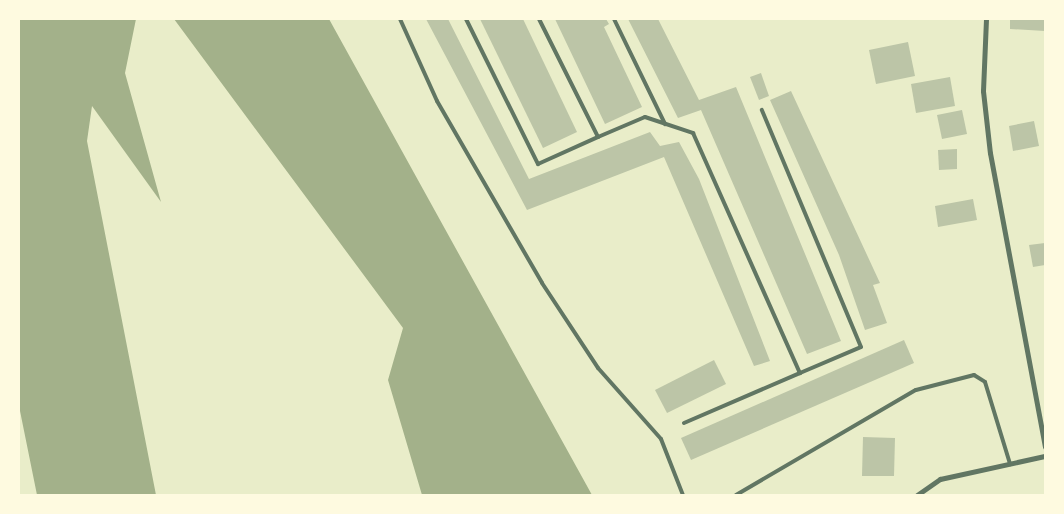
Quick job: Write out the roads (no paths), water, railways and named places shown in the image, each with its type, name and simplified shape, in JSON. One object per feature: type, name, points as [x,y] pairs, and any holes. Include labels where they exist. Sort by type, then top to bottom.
[{"type":"street","points":[[986,19],[983,91],[990,153],[1045,447]]},
{"type":"street","points":[[917,495],[940,479],[1045,456]]},
{"type":"lane","points":[[400,19],[437,101],[542,283],[598,368],[661,439],[683,495]]},
{"type":"lane","points":[[466,19],[538,164],[645,117],[693,133],[800,373]]},
{"type":"lane","points":[[539,19],[598,137]]},
{"type":"lane","points":[[614,19],[665,124]]},
{"type":"lane","points":[[684,423],[861,347],[762,110]]},
{"type":"lane","points":[[736,495],[916,390],[974,375],[985,382],[1010,464]]}]
